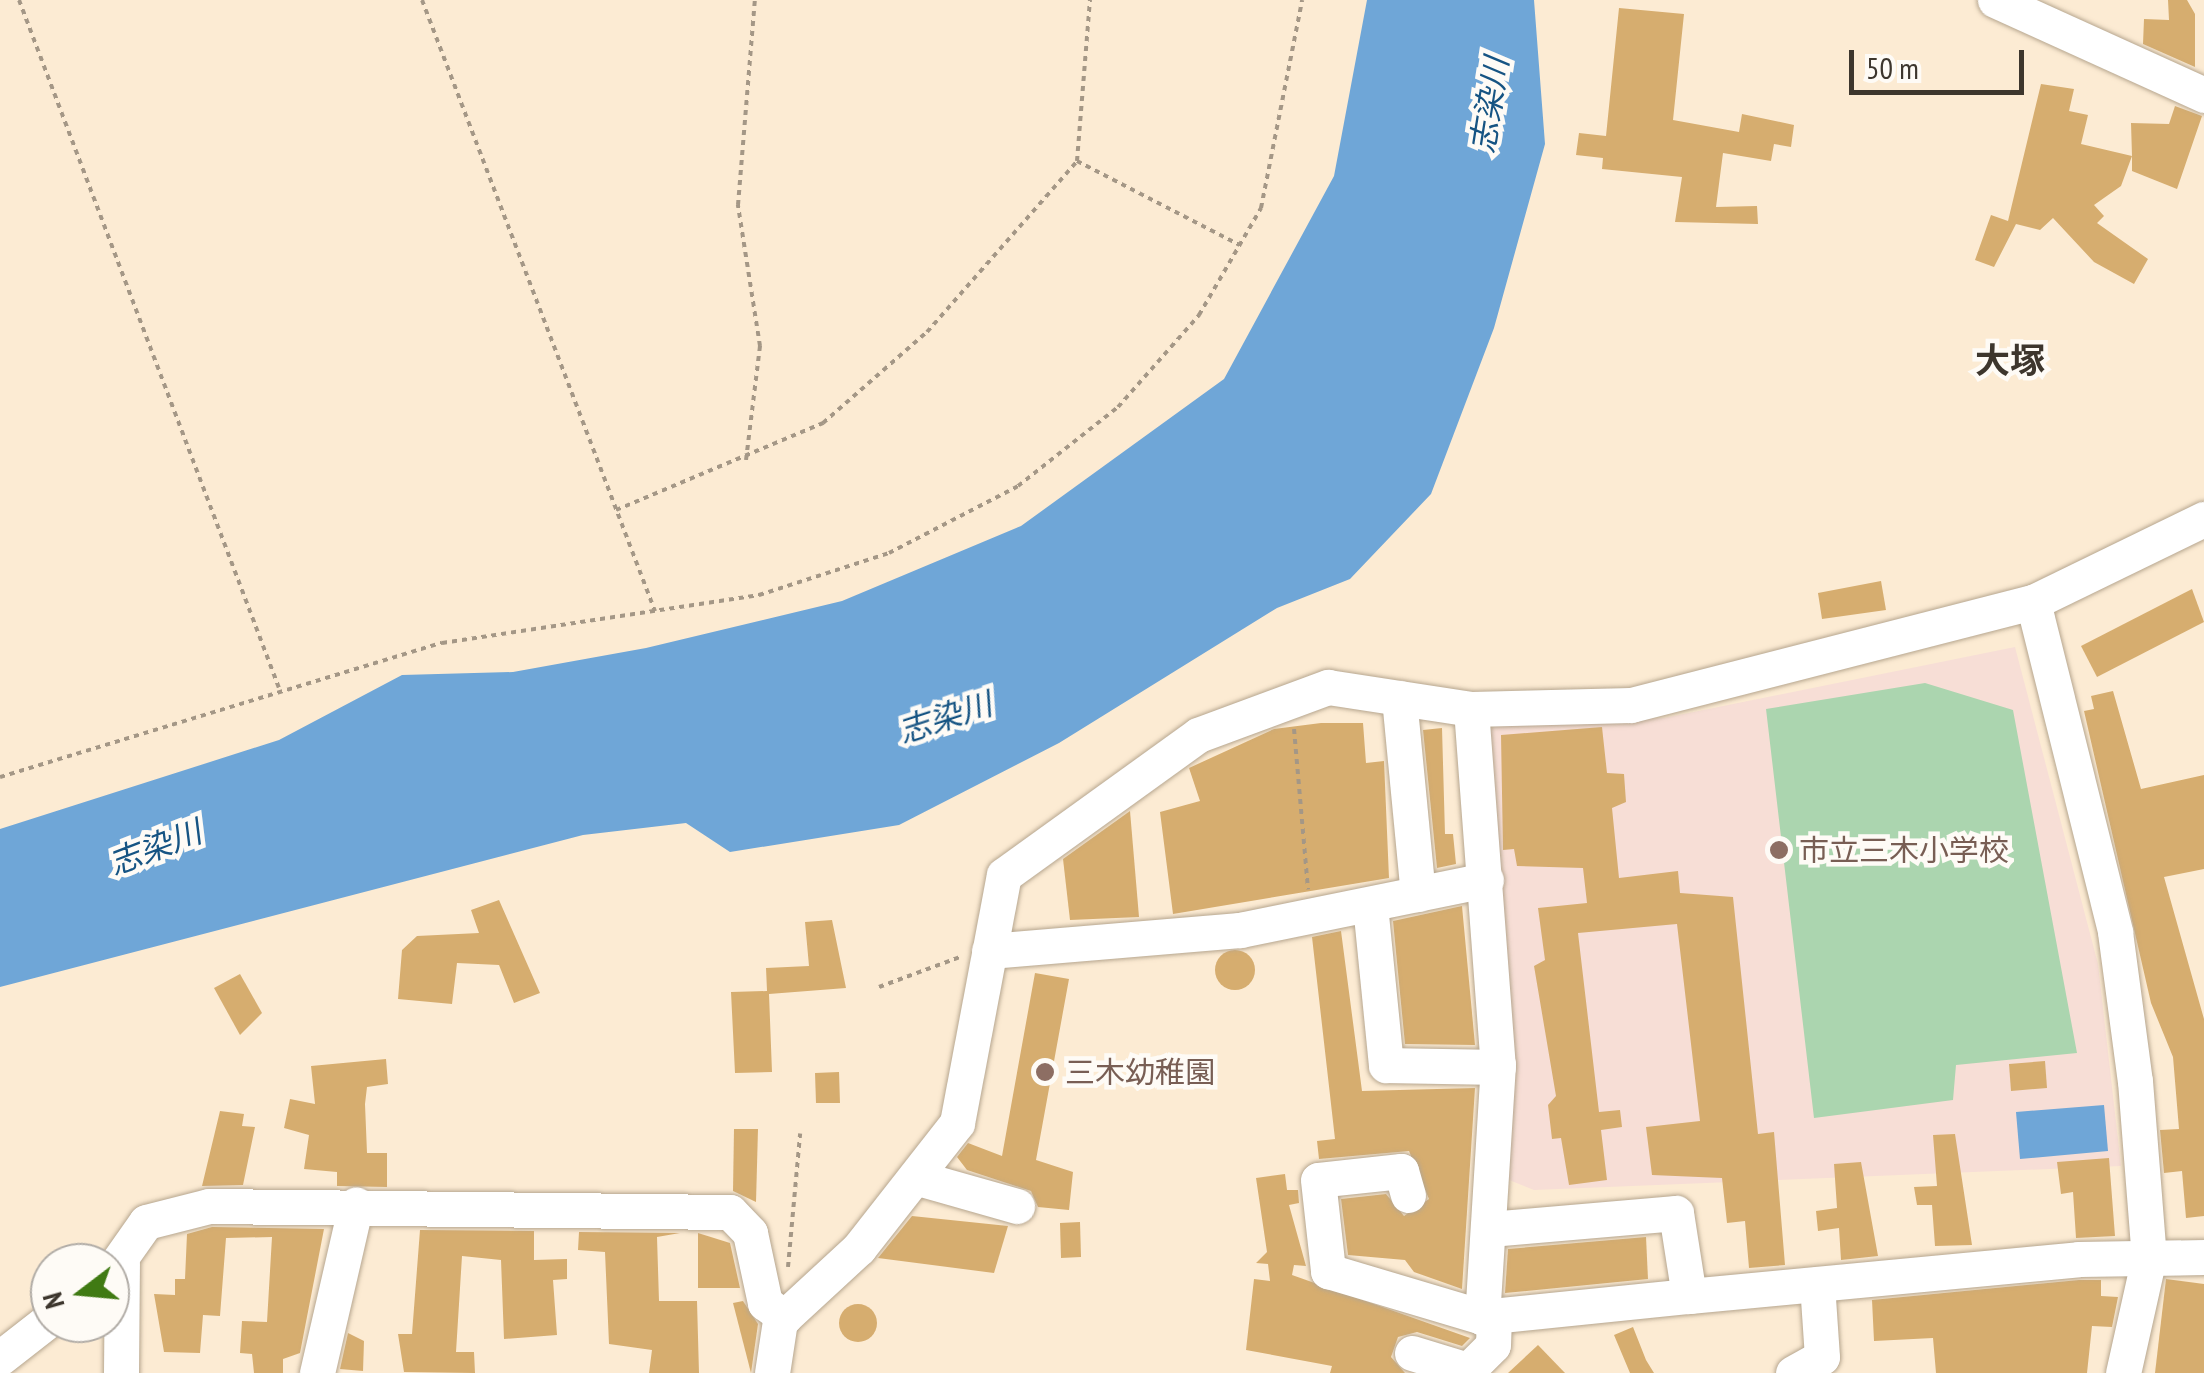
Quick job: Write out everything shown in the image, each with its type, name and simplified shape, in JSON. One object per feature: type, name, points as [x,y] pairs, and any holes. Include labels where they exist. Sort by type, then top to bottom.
[{"type":"street","points":[[1995,0],[2204,95]]},
{"type":"street","points":[[772,1373],[784,1316],[918,1178],[957,1122],[1004,875],[1024,853],[1198,735],[1285,698],[1328,687],[1471,709],[1631,705],[2033,602],[2204,518]]},
{"type":"street","points":[[2033,602],[2115,932],[2149,1257],[2123,1373]]},
{"type":"street","points":[[1399,698],[1418,894]]},
{"type":"street","points":[[1412,1354],[1468,1370],[1481,1368],[1493,1346],[1488,1316],[1498,1068],[1471,709]]},
{"type":"street","points":[[989,951],[1240,930],[1486,880]]},
{"type":"street","points":[[1370,905],[1386,1065],[1498,1068]]},
{"type":"street","points":[[1408,1195],[1401,1172],[1318,1180],[1328,1270],[1488,1316],[1817,1284],[2149,1257],[2204,1257]]},
{"type":"street","points":[[918,1178],[1017,1206]]},
{"type":"street","points":[[130,1247],[146,1222],[209,1206],[356,1204],[730,1212],[750,1233],[765,1303],[784,1316]]},
{"type":"street","points":[[317,1373],[356,1204]]},
{"type":"street","points":[[1490,1229],[1676,1213],[1689,1296]]},
{"type":"street","points":[[1793,1373],[1822,1357],[1817,1284]]},
{"type":"street","points":[[0,1358],[30,1335]]},
{"type":"street","points":[[120,1343],[121,1373]]},
{"type":"path","points":[[19,0],[280,689]]},
{"type":"path","points":[[422,0],[655,611]]},
{"type":"path","points":[[746,461],[760,346],[738,204],[755,0]]},
{"type":"path","points":[[616,510],[746,461],[874,388],[1077,161],[1090,0]]},
{"type":"path","points":[[0,777],[442,642],[759,594],[888,553],[1018,486],[1118,407],[1199,315],[1240,245],[1261,208],[1302,0]]},
{"type":"path","points":[[1077,161],[1240,245]]},
{"type":"path","points":[[1285,698],[1312,914]]},
{"type":"path","points":[[879,987],[989,951]]},
{"type":"path","points":[[784,1316],[800,1134]]},
{"type":"shaded area","name":"市立三木小学校","points":[[2015,647],[2098,964],[2121,1166],[1534,1190],[1509,1180],[1483,737],[1498,723],[1664,718]]},
{"type":"green space","points":[[1925,683],[2013,710],[2077,1053],[1956,1065],[1953,1100],[1814,1118],[1766,709]]},
{"type":"water","name":"志染川","points":[[1367,0],[1534,0],[1545,144],[1494,328],[1431,494],[1350,579],[1277,608],[1059,743],[899,825],[730,852],[686,823],[583,835],[0,987],[0,829],[279,740],[402,675],[513,672],[646,648],[842,601],[1021,526],[1224,379],[1334,176]]},
{"type":"water","points":[[2104,1105],[2108,1151],[2020,1159],[2016,1112]]},
{"type":"building","points":[[2168,0],[2187,0],[2195,14],[2195,67],[2143,44],[2144,19],[2169,20]]},
{"type":"building","points":[[1619,8],[1684,14],[1673,120],[1739,132],[1742,114],[1794,125],[1791,147],[1774,144],[1771,161],[1723,153],[1716,207],[1757,206],[1758,224],[1675,222],[1682,177],[1602,169],[1603,158],[1576,155],[1579,133],[1606,136]]},
{"type":"building","points":[[2041,84],[2074,89],[2069,111],[2088,115],[2081,144],[2132,156],[2121,186],[2094,205],[2104,216],[2097,223],[2148,259],[2134,284],[2094,262],[2053,218],[2040,230],[2016,224],[1994,267],[1975,260],[1991,215],[2008,221]]},
{"type":"building","points":[[2175,106],[2202,116],[2177,189],[2132,171],[2131,123],[2169,124]]},
{"type":"building","points":[[1881,581],[1886,610],[1822,619],[1818,593]]},
{"type":"building","points":[[2192,589],[2204,622],[2097,677],[2081,646]]},
{"type":"building","points":[[2113,691],[2141,789],[2204,775],[2204,869],[2164,877],[2204,1019],[2204,1216],[2186,1218],[2182,1171],[2164,1173],[2160,1130],[2179,1129],[2173,1057],[2151,1003],[2084,711],[2094,709],[2091,696]]},
{"type":"building","points":[[1363,723],[1366,763],[1384,761],[1389,878],[1173,914],[1160,812],[1200,801],[1189,768],[1274,729]]},
{"type":"building","points":[[1602,727],[1607,773],[1624,774],[1626,802],[1612,808],[1619,878],[1678,871],[1680,893],[1733,897],[1758,1134],[1774,1132],[1785,1265],[1749,1268],[1745,1221],[1727,1223],[1722,1178],[1652,1175],[1646,1127],[1700,1121],[1677,924],[1578,933],[1599,1112],[1620,1110],[1622,1127],[1601,1130],[1607,1180],[1569,1185],[1561,1138],[1552,1139],[1548,1105],[1556,1096],[1534,966],[1545,960],[1538,908],[1587,903],[1583,868],[1517,866],[1514,849],[1503,850],[1501,735]]},
{"type":"building","points":[[1442,728],[1445,834],[1453,834],[1456,864],[1437,868],[1423,730]]},
{"type":"building","points":[[1130,811],[1139,917],[1070,920],[1063,859]]},
{"type":"building","points":[[499,900],[540,993],[514,1003],[499,965],[457,963],[452,1004],[398,999],[402,950],[417,936],[479,933],[471,910]]},
{"type":"building","points":[[1462,906],[1475,1045],[1405,1044],[1393,921]]},
{"type":"building","points":[[832,920],[846,988],[769,994],[772,1072],[735,1073],[731,992],[767,991],[766,968],[809,966],[805,922]]},
{"type":"building","points":[[1341,931],[1362,1091],[1475,1088],[1462,1289],[1414,1272],[1405,1260],[1348,1255],[1341,1199],[1386,1194],[1404,1216],[1429,1199],[1409,1151],[1319,1159],[1317,1141],[1335,1139],[1312,937]]},
{"type":"building","points":[[1235,950],[1249,956],[1255,970],[1249,984],[1235,990],[1221,984],[1215,970],[1221,956]]},
{"type":"building","points":[[1035,973],[1069,979],[1036,1160],[1073,1172],[1069,1210],[1038,1207],[1031,1191],[967,1170],[957,1157],[968,1143],[1002,1156]]},
{"type":"building","points":[[240,974],[262,1013],[240,1035],[214,988]]},
{"type":"building","points":[[386,1059],[388,1084],[367,1087],[365,1104],[367,1153],[387,1153],[387,1187],[337,1186],[337,1172],[304,1169],[309,1135],[284,1128],[290,1099],[315,1104],[311,1066]]},
{"type":"building","points":[[2045,1061],[2047,1088],[2011,1091],[2009,1064]]},
{"type":"building","points":[[839,1072],[840,1103],[816,1103],[815,1073]]},
{"type":"building","points":[[220,1111],[244,1114],[242,1126],[255,1127],[243,1185],[202,1186]]},
{"type":"building","points":[[734,1129],[758,1129],[756,1202],[733,1191]]},
{"type":"building","points":[[1955,1134],[1972,1245],[1935,1246],[1932,1205],[1917,1205],[1914,1187],[1937,1186],[1933,1135]]},
{"type":"building","points":[[2109,1158],[2115,1236],[2076,1238],[2073,1192],[2061,1194],[2057,1162]]},
{"type":"building","points":[[1861,1162],[1878,1256],[1841,1260],[1839,1228],[1818,1231],[1816,1211],[1837,1208],[1834,1164]]},
{"type":"building","points":[[1285,1174],[1287,1190],[1298,1190],[1299,1203],[1289,1205],[1306,1266],[1294,1265],[1292,1275],[1470,1338],[1462,1346],[1417,1332],[1398,1337],[1391,1357],[1405,1373],[1330,1373],[1332,1366],[1246,1350],[1254,1279],[1270,1281],[1268,1264],[1256,1263],[1267,1252],[1256,1178]]},
{"type":"building","points":[[912,1216],[1008,1226],[994,1273],[878,1258]]},
{"type":"building","points":[[1080,1222],[1081,1257],[1061,1258],[1060,1223]]},
{"type":"building","points":[[212,1227],[324,1229],[300,1353],[283,1359],[283,1373],[254,1373],[252,1354],[240,1353],[242,1321],[267,1322],[272,1237],[226,1238],[220,1316],[203,1315],[200,1353],[164,1352],[154,1294],[175,1295],[175,1279],[185,1279],[187,1234]]},
{"type":"building","points":[[420,1230],[534,1231],[534,1260],[567,1259],[567,1279],[553,1280],[557,1335],[504,1339],[501,1260],[462,1256],[456,1352],[474,1352],[475,1373],[404,1372],[398,1334],[412,1334]]},
{"type":"building","points":[[579,1232],[680,1233],[657,1237],[659,1301],[697,1301],[699,1373],[649,1373],[652,1350],[609,1344],[605,1252],[578,1250]]},
{"type":"building","points":[[698,1233],[730,1243],[740,1288],[698,1288]]},
{"type":"building","points":[[1646,1237],[1648,1279],[1505,1293],[1508,1249]]},
{"type":"building","points":[[2166,1279],[2204,1284],[2204,1373],[2155,1373]]},
{"type":"building","points":[[2101,1280],[2101,1296],[2118,1297],[2112,1327],[2092,1326],[2087,1373],[1936,1373],[1933,1338],[1874,1341],[1872,1300]]},
{"type":"building","points":[[743,1301],[758,1324],[751,1373],[733,1303]]},
{"type":"building","points":[[858,1304],[871,1310],[877,1323],[871,1336],[858,1342],[845,1336],[839,1323],[845,1310]]},
{"type":"building","points":[[1633,1327],[1654,1373],[1630,1373],[1614,1335]]},
{"type":"building","points":[[348,1333],[364,1341],[363,1371],[340,1369]]},
{"type":"building","points":[[1538,1345],[1565,1373],[1508,1373]]},
{"type":"place","name":"市立三木小学校","points":[[1779,850]]},
{"type":"place","name":"三木幼稚園","points":[[1045,1072]]},
{"type":"district","name":"大塚","points":[[2010,360]]}]
